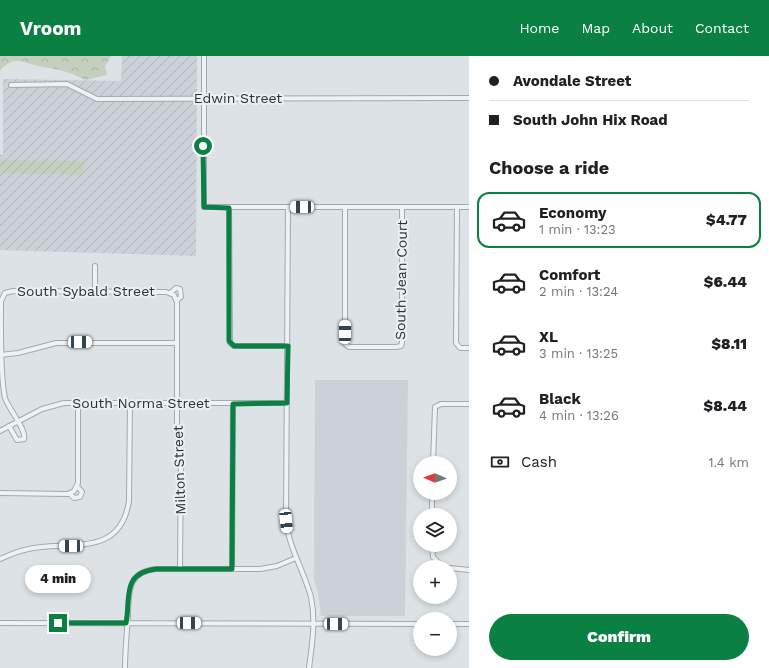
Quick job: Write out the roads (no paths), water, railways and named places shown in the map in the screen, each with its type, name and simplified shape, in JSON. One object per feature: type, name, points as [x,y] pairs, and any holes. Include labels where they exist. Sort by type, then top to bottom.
[{"type":"street","points":[[204,56],[204,207],[469,207]]},
{"type":"street","name":"Edwin Street","points":[[11,85],[68,84],[98,99],[469,98]]},
{"type":"street","points":[[288,207],[286,521],[289,537],[310,596],[313,623],[309,668]]},
{"type":"street","name":"South Jean Court","points":[[345,207],[345,342],[348,347],[393,347],[401,346],[402,342],[402,207]]},
{"type":"street","points":[[457,207],[456,343],[460,348],[469,348]]},
{"type":"street","points":[[229,208],[230,343],[234,346],[288,346]]},
{"type":"street","points":[[95,291],[96,266]]},
{"type":"street","name":"South Sybald Street","points":[[0,355],[1,301],[3,294],[13,291],[95,291],[172,294],[176,288],[180,289]]},
{"type":"street","name":"Milton Street","points":[[180,289],[181,297],[177,300],[177,431],[181,455],[180,569]]},
{"type":"street","points":[[172,294],[177,300]]},
{"type":"street","points":[[10,426],[16,439],[22,440],[25,433],[3,392],[0,355],[18,353],[56,343],[177,343]]},
{"type":"street","points":[[70,494],[77,486],[78,403]]},
{"type":"street","name":"South Norma Street","points":[[0,431],[18,421],[52,406],[78,403],[287,403]]},
{"type":"street","points":[[0,558],[36,547],[93,544],[106,538],[116,530],[125,517],[129,501],[130,403]]},
{"type":"street","points":[[232,569],[233,404]]},
{"type":"street","points":[[433,456],[433,412],[436,406],[441,404],[469,404]]},
{"type":"street","points":[[0,493],[70,494],[74,498],[80,496],[82,492],[77,486]]},
{"type":"street","points":[[125,668],[128,594],[134,580],[142,573],[151,570],[266,568],[296,558]]},
{"type":"street","points":[[457,569],[469,570]]},
{"type":"street","points":[[0,623],[413,624]]},
{"type":"street","points":[[457,624],[469,624]]}]
